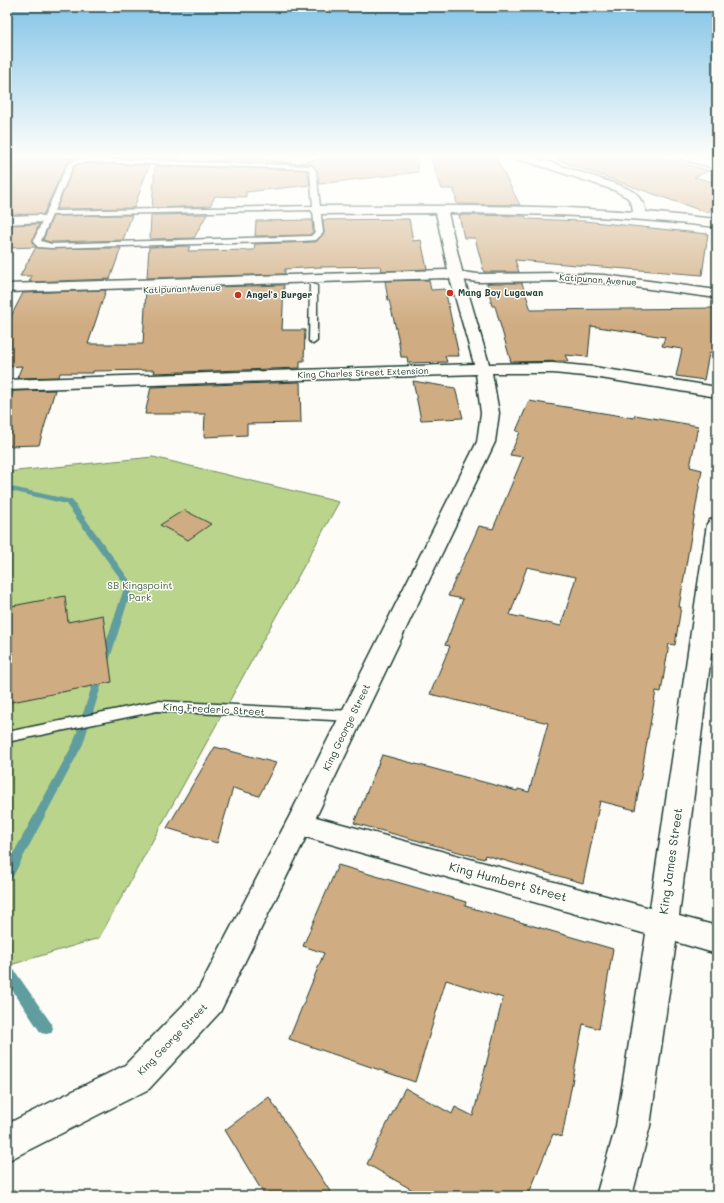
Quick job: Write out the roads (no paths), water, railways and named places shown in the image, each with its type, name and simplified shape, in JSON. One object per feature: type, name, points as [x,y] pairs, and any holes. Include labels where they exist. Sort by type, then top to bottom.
[{"type":"street","name":"King George Street","points":[[7,1143],[137,1077],[209,1001],[299,824],[486,442],[490,412],[483,369],[442,212]]},
{"type":"street","points":[[566,212],[640,214],[717,223]]},
{"type":"street","points":[[7,220],[45,217]]},
{"type":"street","name":"Katipunan Avenue","points":[[7,288],[437,274],[458,278],[555,277],[604,279],[717,294]]},
{"type":"street","name":"Katipunan Avenue","points":[[7,294],[448,283],[458,278]]},
{"type":"street","name":"King Charles Street Extension","points":[[7,385],[553,368],[594,372],[717,392]]},
{"type":"street","name":"King James Street","points":[[614,1196],[633,1126],[717,524]]},
{"type":"street","name":"King Humbert Street","points":[[299,824],[717,940]]},
{"type":"lane","points":[[47,212],[37,242],[45,246],[313,238],[319,233],[317,212]]},
{"type":"lane","points":[[45,217],[210,212]]},
{"type":"lane","points":[[313,286],[313,341]]},
{"type":"lane","name":"King Frederic Street","points":[[7,737],[157,706],[352,716]]},
{"type":"waterway","points":[[82,217],[114,212]]},
{"type":"waterway","points":[[7,229],[61,221]]},
{"type":"waterway","points":[[7,488],[69,502],[129,585],[78,744],[7,876]]},
{"type":"waterway","points":[[7,971],[46,1028]]},
{"type":"place","name":"Mang Boy Lugawan","points":[[450,293]]},
{"type":"place","name":"Angel's Burger","points":[[238,295]]},
{"type":"park label","name":"SB Kingspoint Park","points":[[140,590]]}]
